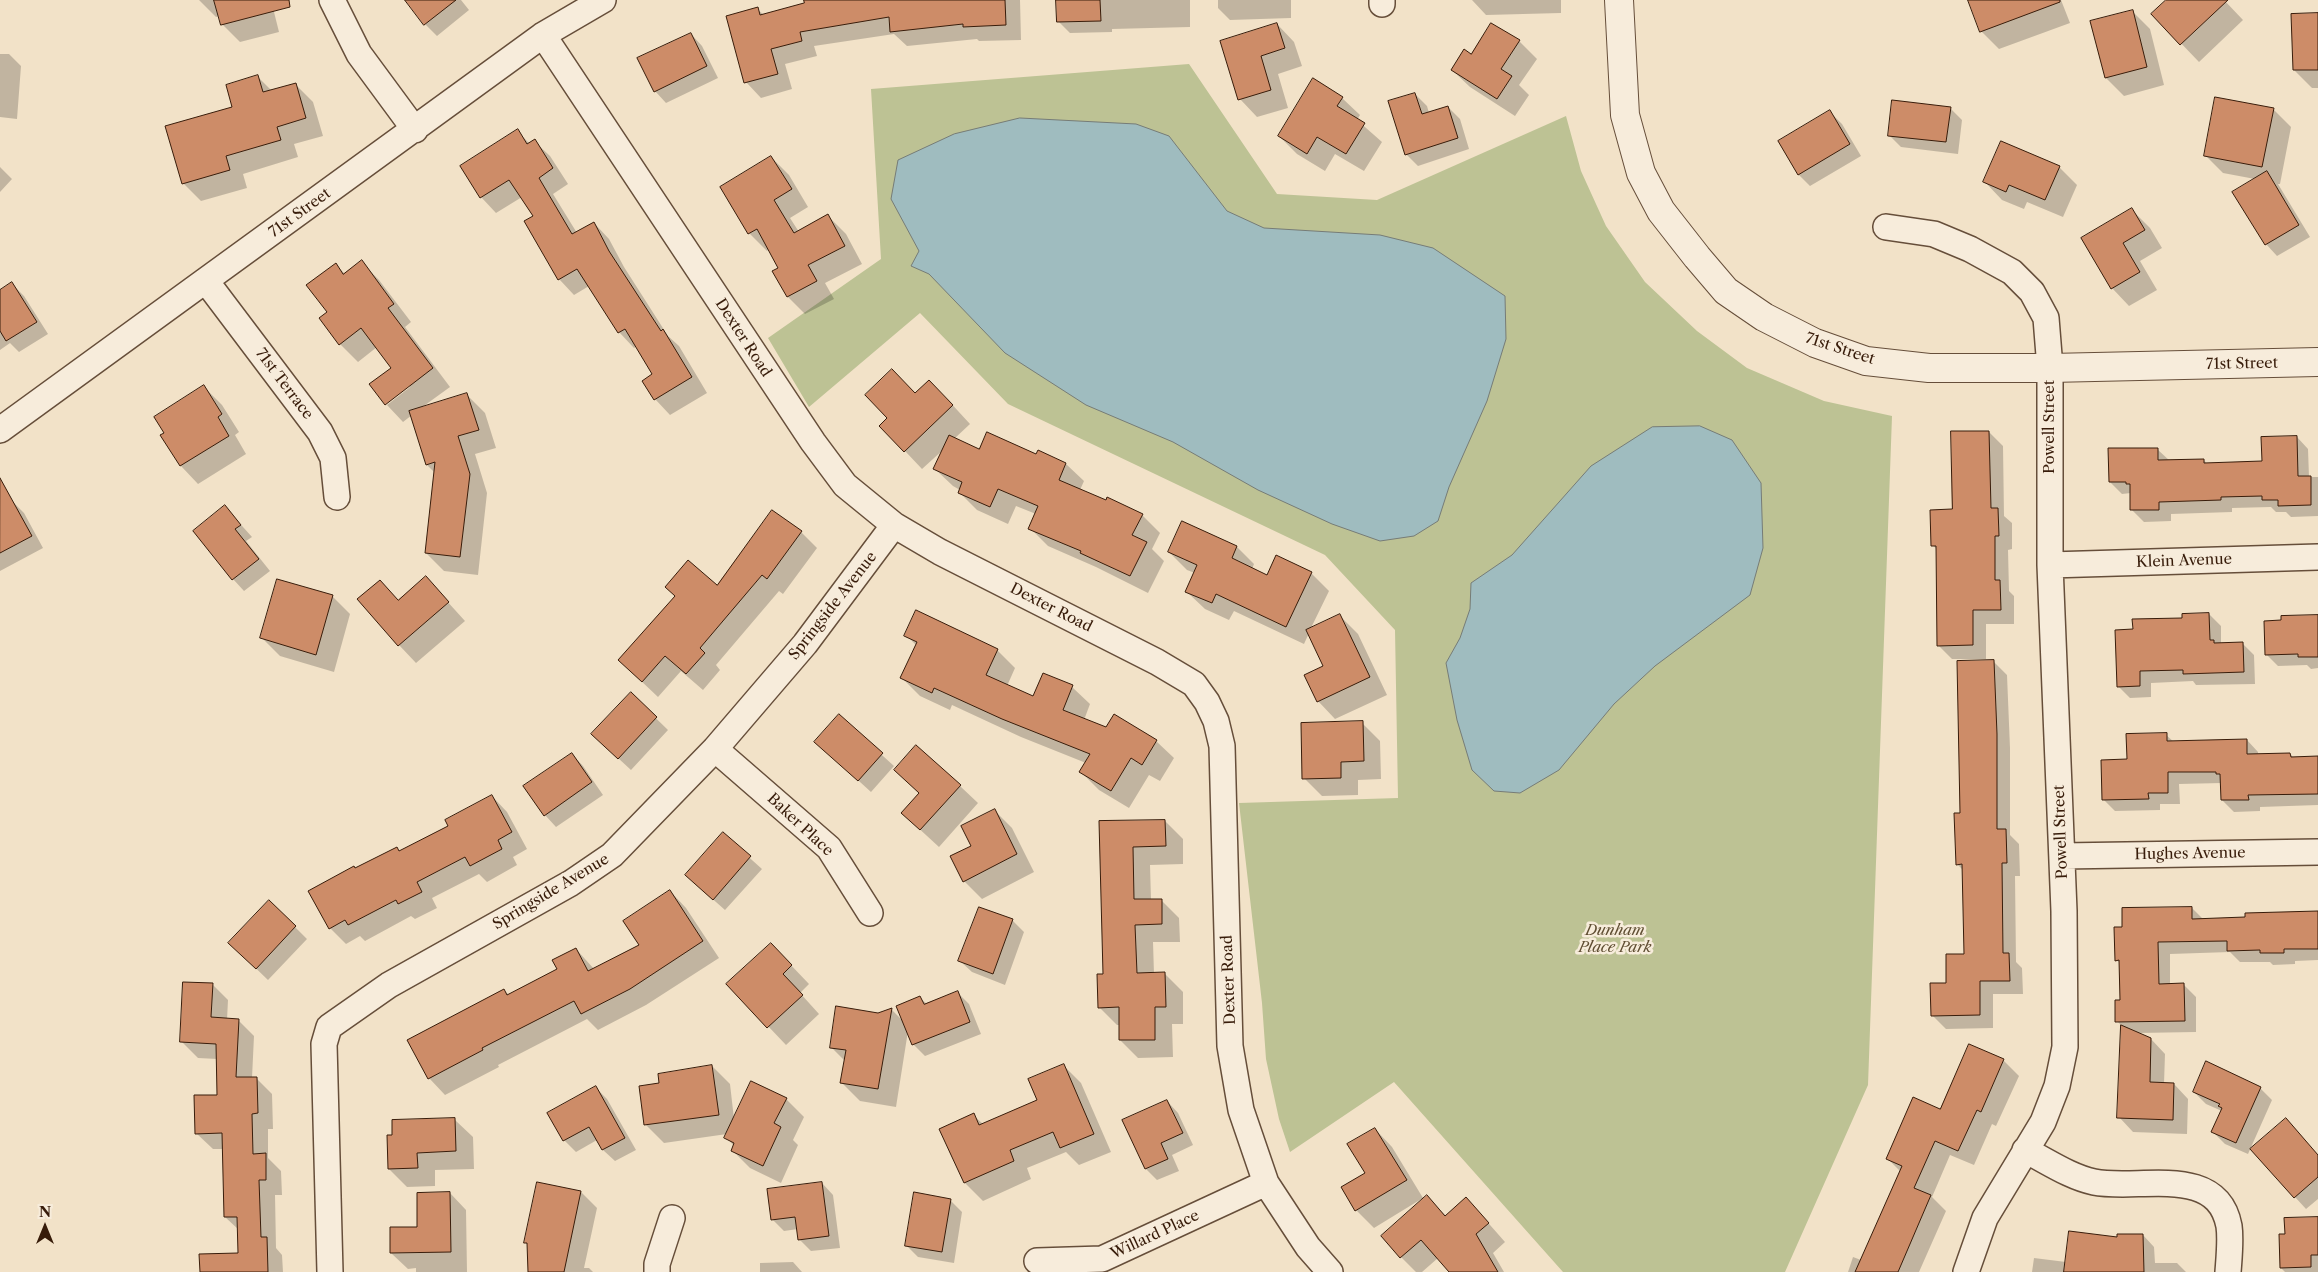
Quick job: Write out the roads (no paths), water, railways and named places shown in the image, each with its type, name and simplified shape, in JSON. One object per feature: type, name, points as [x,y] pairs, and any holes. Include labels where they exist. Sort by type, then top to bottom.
[{"type":"street","points":[[332,0],[359,54],[415,130]]},
{"type":"street","name":"71st Street","points":[[0,430],[415,130],[543,35],[603,0]]},
{"type":"street","name":"71st Street","points":[[1619,0],[1625,115],[1641,173],[1661,211],[1726,291],[1764,318],[1815,343],[1866,361],[1929,368],[2050,368],[2318,362]]},
{"type":"street","name":"Dexter Road","points":[[543,35],[813,442],[845,485],[894,525],[940,552],[1157,662],[1194,684],[1207,702],[1216,721],[1222,746],[1230,1037],[1241,1110],[1266,1183],[1308,1247],[1330,1272]]},
{"type":"street","name":"Powell Street","points":[[1886,227],[1934,234],[1970,249],[2012,272],[2032,292],[2046,318],[2050,368],[2050,565],[2062,856],[2065,1047],[2057,1086],[2042,1122],[1985,1218],[1966,1272]]},
{"type":"street","name":"71st Terrace","points":[[206,281],[320,432],[333,458],[337,497]]},
{"type":"street","name":"Springside Avenue","points":[[330,1272],[324,1044],[329,1027],[389,986],[571,883],[612,855],[716,749],[806,644],[894,525]]},
{"type":"street","name":"Klein Avenue","points":[[2050,565],[2318,557]]},
{"type":"street","name":"Baker Place","points":[[716,749],[829,848],[870,913]]},
{"type":"street","name":"Hughes Avenue","points":[[2062,856],[2318,852]]},
{"type":"street","points":[[2025,1150],[2071,1173],[2094,1182],[2187,1184],[2212,1196],[2222,1208],[2229,1227],[2228,1272]]},
{"type":"street","name":"Willard Place","points":[[1037,1261],[1102,1259],[1266,1183]]},
{"type":"street","points":[[657,1272],[657,1264],[672,1218]]},
{"type":"water","points":[[1020,118],[1136,124],[1169,136],[1227,211],[1264,228],[1380,235],[1433,248],[1505,296],[1506,339],[1487,401],[1449,487],[1438,521],[1414,536],[1380,541],[1332,524],[1258,490],[1173,442],[1086,405],[1005,353],[929,274],[911,266],[919,251],[891,199],[898,160],[954,134]]},
{"type":"water","points":[[1700,426],[1732,440],[1761,483],[1763,548],[1750,595],[1655,666],[1614,704],[1559,770],[1520,793],[1494,791],[1472,770],[1457,720],[1446,663],[1460,638],[1470,609],[1471,583],[1512,555],[1591,466],[1652,427]]},
{"type":"park label","name":"Dunham Place Park","points":[[1615,940]]}]
